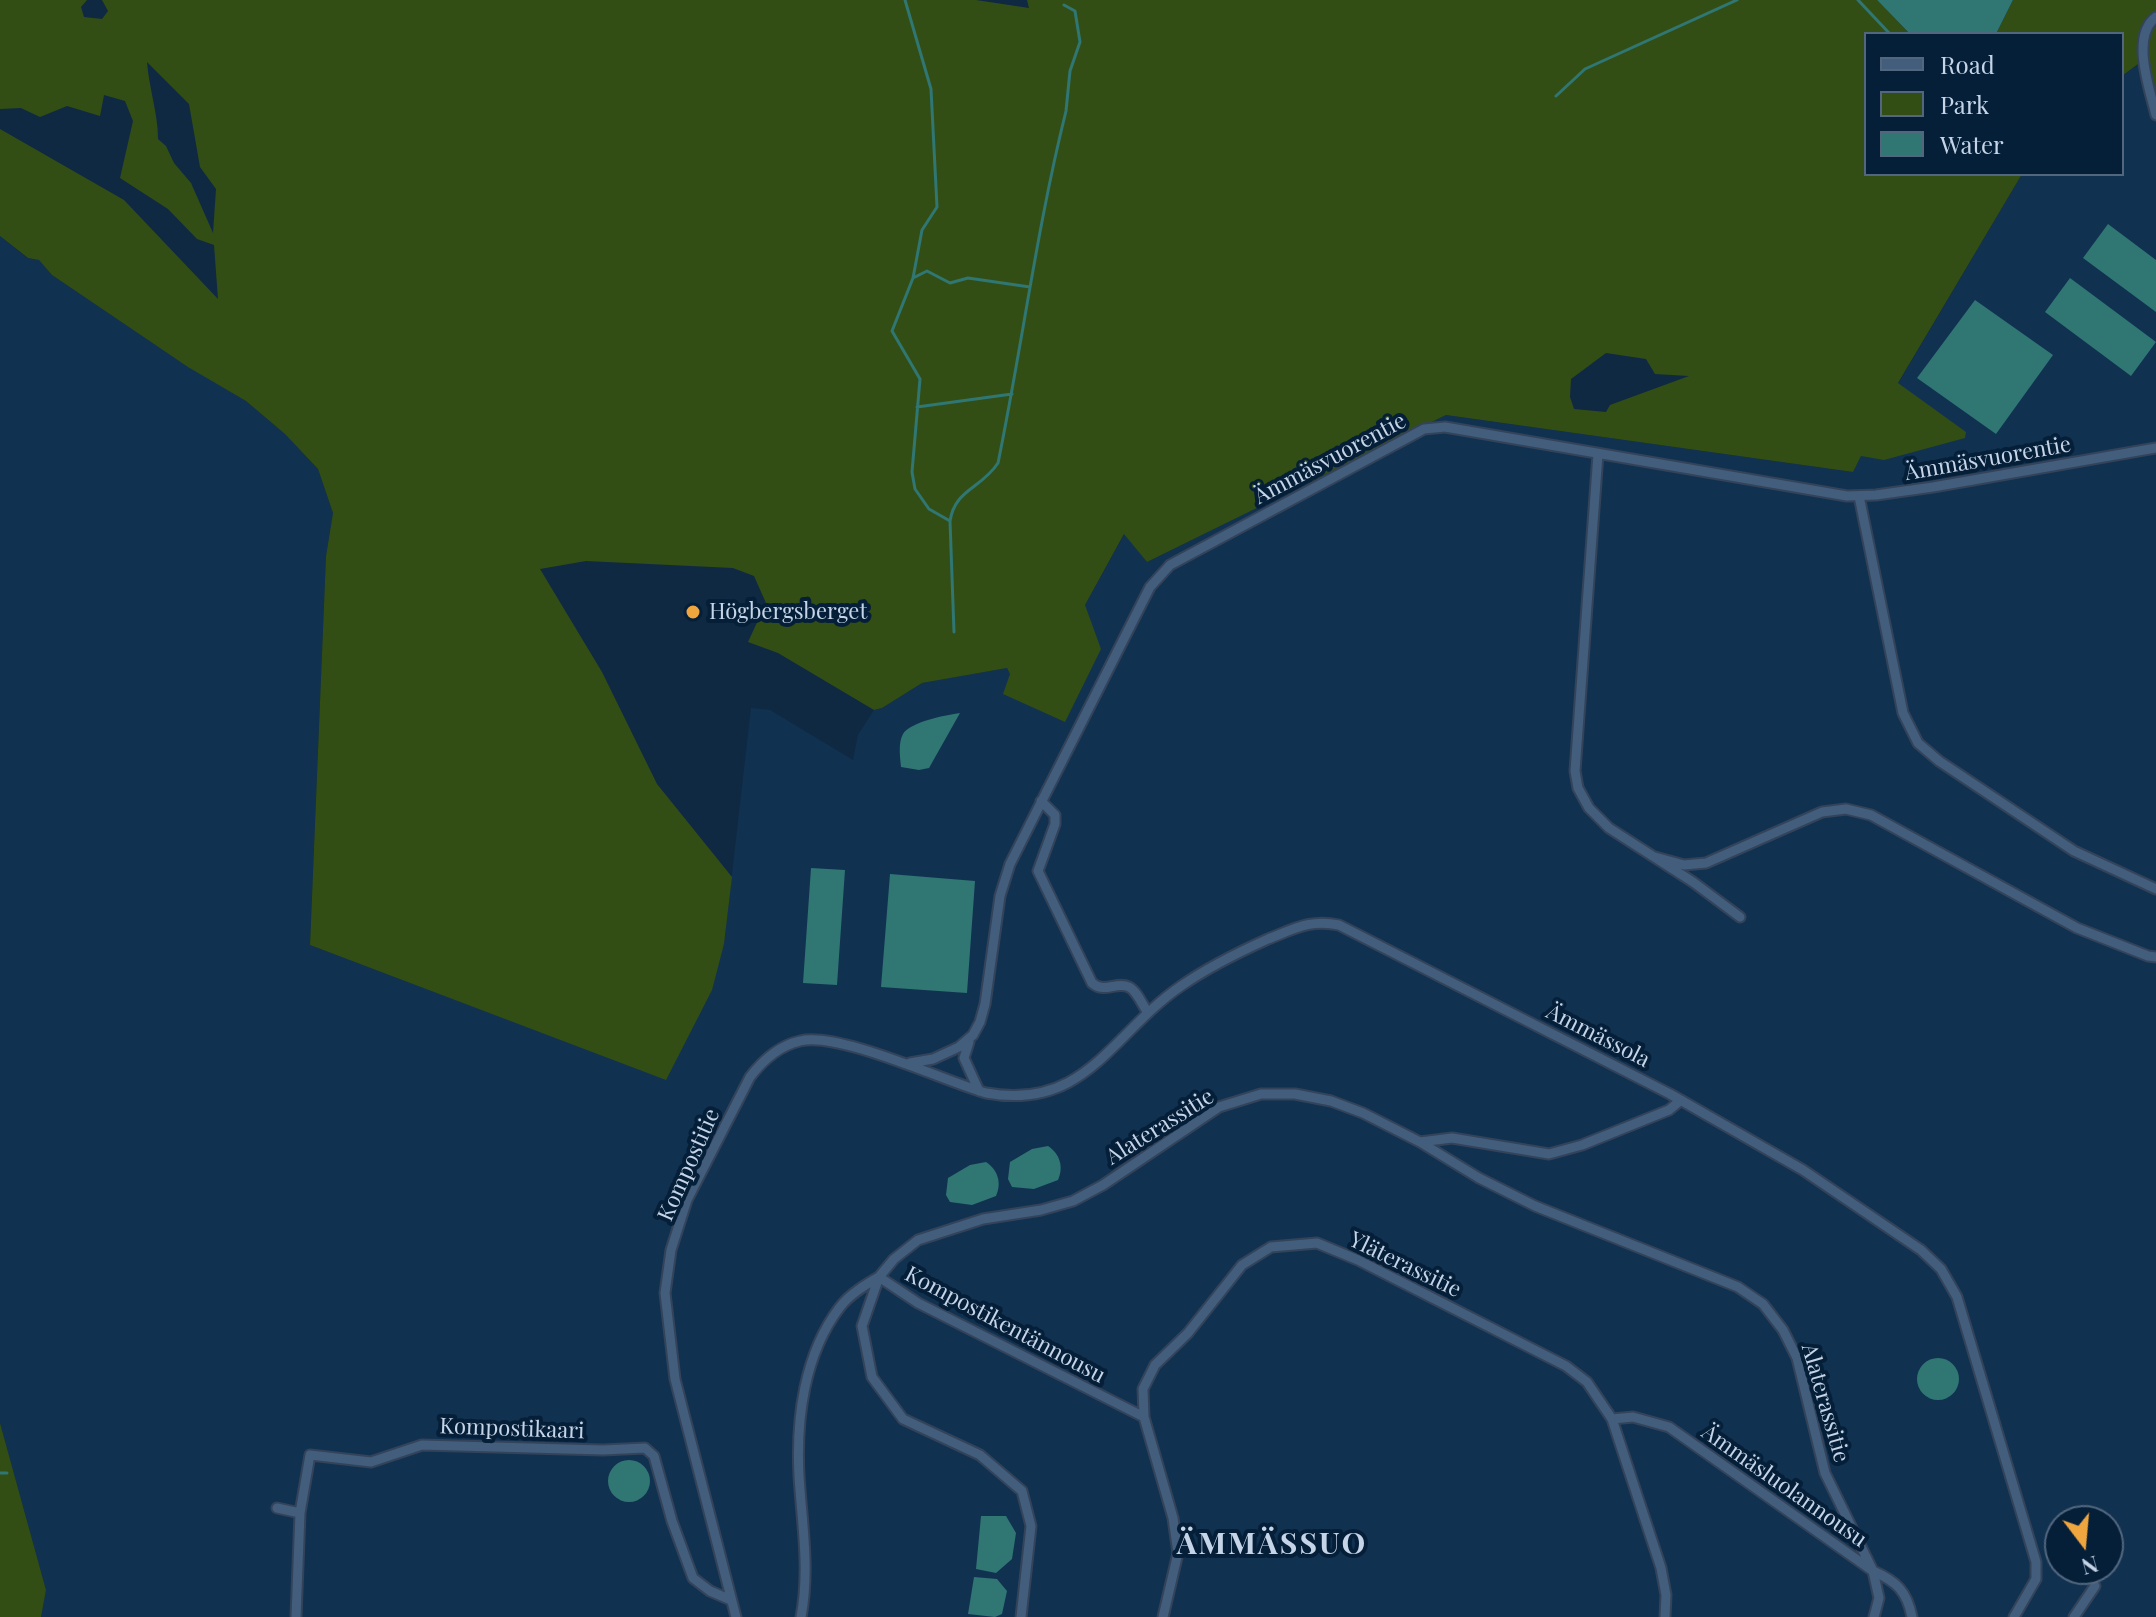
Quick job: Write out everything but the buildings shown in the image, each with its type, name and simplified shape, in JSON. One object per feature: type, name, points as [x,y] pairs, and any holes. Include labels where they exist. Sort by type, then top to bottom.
[{"type":"street","points":[[2156,17],[2148,26],[2143,61],[2156,115]]},
{"type":"street","name":"Ämmäsvuorentie","points":[[979,1091],[964,1058],[985,1004],[1000,896],[1010,864],[1150,587],[1170,565],[1424,429],[1445,427],[1847,496],[1933,487],[2156,448]]},
{"type":"street","points":[[1598,454],[1575,771],[1578,788],[1589,808],[1609,828],[1740,917]]},
{"type":"street","points":[[1859,496],[1903,713],[1918,743],[1939,761],[2074,851],[2156,889]]},
{"type":"street","points":[[1041,801],[1055,815],[1055,824],[1038,871],[1092,983],[1103,989],[1131,988],[1148,1013]]},
{"type":"street","points":[[1655,857],[1684,865],[1706,863],[1822,812],[1834,808],[1846,809],[1871,815],[2077,928],[2156,957]]},
{"type":"street","name":"Ämmässola","points":[[897,1061],[979,1091],[1004,1096],[1026,1096],[1062,1086],[1094,1066],[1148,1013],[1181,986],[1255,945],[1318,921],[1339,925],[1681,1100],[1803,1170],[1921,1250],[1941,1269],[1957,1297],[2036,1562],[2036,1579],[2014,1617]]},
{"type":"street","points":[[897,1061],[919,1063],[933,1059],[959,1047],[973,1035]]},
{"type":"street","name":"Kompostitie","points":[[736,1617],[675,1379],[665,1293],[671,1250],[687,1200],[750,1077],[763,1060],[781,1047],[802,1040],[831,1040],[897,1061]]},
{"type":"street","name":"Alaterassitie","points":[[1021,1617],[1031,1526],[1022,1491],[980,1455],[903,1419],[872,1377],[862,1326],[879,1277],[894,1259],[918,1240],[983,1219],[1041,1210],[1073,1201],[1103,1185],[1219,1107],[1261,1094],[1295,1094],[1331,1101],[1363,1113],[1535,1206],[1738,1287],[1763,1304],[1783,1330],[1797,1358],[1825,1473],[1873,1571],[1879,1598],[1874,1617]]},
{"type":"street","points":[[1420,1142],[1452,1138],[1549,1154],[1582,1145],[1669,1110],[1681,1100]]},
{"type":"street","name":"Yläterassitie","points":[[1163,1617],[1178,1553],[1173,1518],[1144,1417],[1143,1389],[1155,1365],[1188,1333],[1242,1265],[1271,1247],[1317,1243],[1358,1260],[1566,1366],[1587,1382],[1612,1419],[1661,1568],[1666,1595],[1665,1617]]},
{"type":"street","name":"Kompostikentännousu","points":[[801,1617],[807,1562],[799,1475],[803,1393],[824,1332],[841,1304],[879,1277],[918,1303],[1144,1417]]},
{"type":"street","name":"Ämmäsluolannousu","points":[[1612,1419],[1633,1417],[1669,1427],[1873,1571],[1892,1579],[1910,1603],[1912,1617]]},
{"type":"street","name":"Kompostikaari","points":[[296,1617],[300,1513],[310,1455],[371,1462],[422,1445],[603,1450],[645,1448],[654,1456],[672,1521],[693,1578],[710,1591],[731,1600]]},
{"type":"street","points":[[277,1508],[300,1513]]},
{"type":"street","points":[[2074,1617],[2095,1586]]},
{"type":"shaded area","points":[[2143,61],[2156,101],[2156,1617],[41,1617],[46,1590],[0,1423],[0,236],[27,258],[39,260],[52,275],[153,343],[246,401],[285,434],[318,469],[333,513],[326,556],[310,945],[666,1079],[724,944],[751,708],[770,710],[853,760],[858,735],[874,710],[922,683],[1007,668],[1010,674],[1085,605],[1125,533],[1147,562],[1446,415],[1853,472],[1889,399],[2021,176],[2124,176],[2124,75]]},
{"type":"green space","points":[[0,0],[87,0],[81,7],[84,17],[102,19],[108,11],[102,0],[976,0],[1029,8],[1027,0],[1877,0],[1908,32],[1864,32],[1864,176],[2021,176],[1898,383],[1966,432],[1965,438],[1884,460],[1861,456],[1853,472],[1446,415],[1147,562],[1124,534],[1085,605],[1101,649],[1065,722],[1003,694],[1010,674],[1007,668],[922,683],[874,710],[778,653],[748,642],[766,603],[754,576],[733,568],[586,561],[540,569],[602,672],[657,784],[732,877],[724,944],[712,990],[666,1080],[310,945],[326,556],[333,513],[318,469],[285,434],[246,401],[188,367],[52,275],[39,260],[28,258],[0,236],[0,129],[124,200],[218,299],[214,245],[197,239],[168,209],[120,178],[133,121],[125,101],[104,95],[100,116],[67,106],[40,117],[21,108],[0,109]],"holes":[[[147,62],[189,104],[200,167],[216,189],[213,233],[191,183],[158,139]],[[1606,353],[1646,359],[1655,374],[1689,376],[1610,405],[1606,412],[1574,409],[1570,397],[1571,379]]]},
{"type":"green space","points":[[2013,0],[2156,0],[2156,101],[2142,61],[2124,74],[2124,32],[1997,32]]},
{"type":"green space","points":[[0,1423],[46,1590],[41,1617],[0,1617]]},
{"type":"water","points":[[1877,0],[2013,0],[1997,32],[1908,32]]},
{"type":"water","points":[[2108,224],[2156,260],[2156,312],[2083,258]]},
{"type":"water","points":[[2070,278],[2156,342],[2131,376],[2045,312]]},
{"type":"water","points":[[1975,300],[2053,355],[1996,434],[1917,378]]},
{"type":"water","points":[[960,713],[929,768],[901,767],[900,742],[907,730],[929,720]]},
{"type":"water","points":[[811,868],[845,870],[837,985],[803,983]]},
{"type":"water","points":[[890,874],[975,881],[967,993],[881,987]]},
{"type":"water","points":[[1048,1146],[1060,1161],[1058,1180],[1034,1189],[1012,1187],[1008,1179],[1010,1162],[1032,1149]]},
{"type":"water","points":[[986,1162],[998,1177],[996,1196],[972,1205],[950,1202],[946,1195],[948,1178],[970,1165]]},
{"type":"water","points":[[1938,1358],[1953,1364],[1959,1379],[1953,1394],[1938,1400],[1923,1394],[1917,1379],[1923,1364]]},
{"type":"water","points":[[629,1460],[644,1466],[650,1481],[644,1496],[629,1502],[614,1496],[608,1481],[614,1466]]},
{"type":"water","points":[[981,1516],[1006,1516],[1016,1533],[1012,1559],[996,1573],[976,1569]]},
{"type":"water","points":[[974,1577],[997,1579],[1007,1591],[1002,1614],[995,1617],[968,1614]]},
{"type":"waterway","points":[[905,0],[931,89],[937,207],[922,230],[913,278],[892,331],[920,379],[912,472],[915,489],[929,509],[950,521]]},
{"type":"waterway","points":[[1556,96],[1585,69],[1737,0]]},
{"type":"waterway","points":[[1858,0],[1888,32]]},
{"type":"waterway","points":[[954,632],[950,521],[957,502],[998,463],[1066,111],[1070,71],[1080,42],[1075,11],[1064,5]]},
{"type":"waterway","points":[[913,278],[927,271],[950,283],[968,278],[1030,287]]},
{"type":"waterway","points":[[917,407],[1012,394]]},
{"type":"waterway","points":[[0,1473],[7,1473]]},
{"type":"place","name":"Högbergsberget","points":[[693,612]]},
{"type":"district","name":"ÄMMÄSSUO","points":[[1272,1545]]}]
